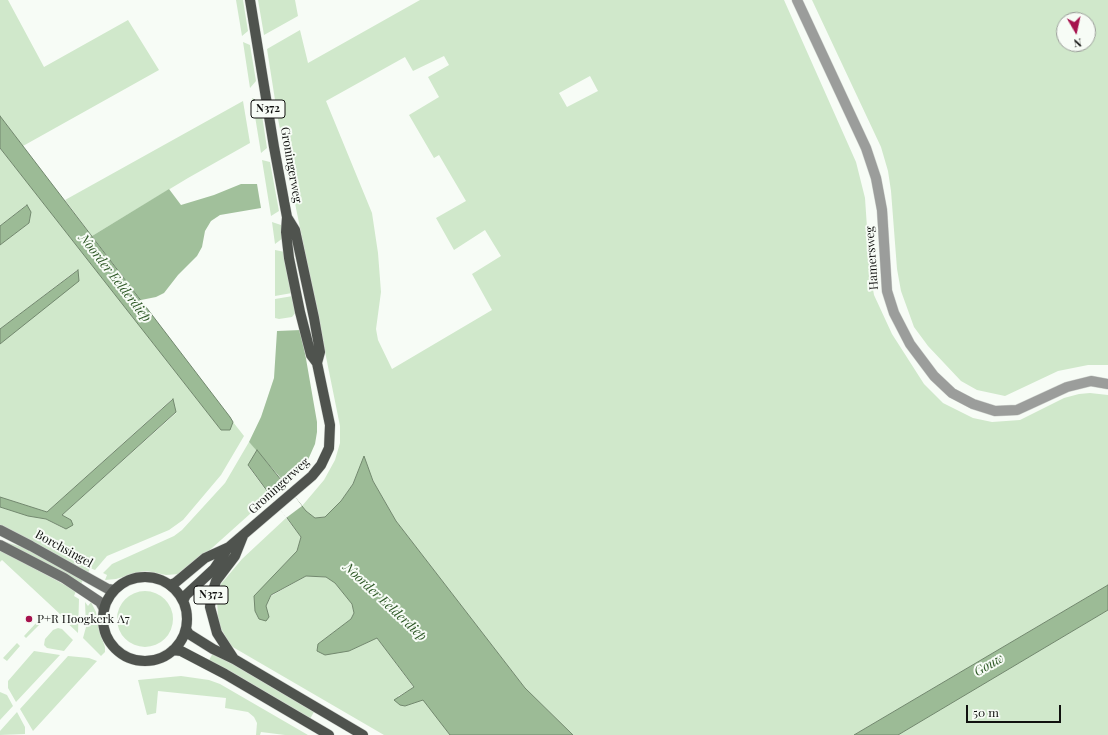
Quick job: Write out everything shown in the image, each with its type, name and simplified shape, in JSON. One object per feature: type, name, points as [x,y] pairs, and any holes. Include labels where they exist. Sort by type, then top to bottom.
[{"type":"main road","name":"Groningerweg","points":[[183,601],[186,595],[214,569],[229,547],[318,470],[326,457],[330,444],[330,425],[317,362],[311,355],[297,299],[287,238],[287,217],[250,0]]},
{"type":"main road","name":"Borchsingel","points":[[0,530],[108,589],[114,590]]},
{"type":"main road","name":"N372","points":[[234,659],[217,633],[210,607],[211,597],[216,581],[235,556],[244,534]]},
{"type":"main road","name":"Borchsingel","points":[[0,545],[64,578],[100,602],[104,609]]},
{"type":"main road","name":"Groningerweg","points":[[170,585],[206,558],[229,547]]},
{"type":"main road","points":[[170,585],[157,579],[139,577],[126,582],[114,590],[104,609],[103,623],[107,637],[113,646],[123,655],[137,660],[147,661],[161,658],[173,650],[180,642],[186,629]]},
{"type":"main road","name":"N372","points":[[170,585],[183,601],[187,615],[186,629],[189,634],[363,735]]},
{"type":"main road","points":[[173,650],[180,651],[225,674],[329,735]]},
{"type":"street","name":"Hamersweg","points":[[797,0],[866,148],[876,178],[882,210],[887,291],[894,313],[910,344],[934,376],[952,393],[973,404],[995,411],[1017,410],[1067,386],[1091,382],[1108,384]]},
{"type":"shaded area","points":[[0,0],[8,0],[44,67],[128,20],[159,70],[23,146],[0,116]]},
{"type":"shaded area","points":[[236,0],[243,0],[248,31],[242,36]]},
{"type":"shaded area","points":[[258,0],[295,0],[298,16],[264,35]]},
{"type":"shaded area","points":[[420,0],[784,0],[856,162],[865,198],[870,272],[874,295],[892,334],[924,384],[943,403],[973,418],[992,422],[1020,420],[1064,398],[1079,394],[1090,393],[1108,395],[1108,585],[854,735],[573,735],[525,688],[396,521],[373,481],[364,457],[353,484],[341,501],[325,517],[315,518],[302,506],[324,480],[335,460],[340,443],[340,426],[278,119],[267,49],[300,30],[308,63]],"holes":[[[444,56],[449,65],[428,77],[439,97],[409,115],[434,158],[439,155],[466,201],[436,218],[454,250],[485,230],[501,256],[472,274],[492,310],[392,369],[378,340],[376,329],[381,292],[378,253],[372,213],[326,101],[405,57],[413,71]],[[590,76],[598,91],[567,107],[559,93]]]},
{"type":"shaded area","points":[[812,0],[1108,0],[1108,365],[1088,365],[1058,371],[1005,396],[977,390],[961,381],[928,346],[914,327],[901,291],[897,269],[888,171],[881,147]]},
{"type":"shaded area","points":[[243,42],[250,45],[256,81],[250,88]]},
{"type":"shaded area","points":[[252,98],[260,102],[267,148],[261,153]]},
{"type":"shaded area","points":[[243,101],[250,143],[188,178],[92,236],[65,200]]},
{"type":"shaded area","points":[[0,148],[221,430],[230,430],[233,422],[244,436],[221,475],[183,520],[169,530],[107,556],[95,570],[90,568],[88,573],[0,525],[0,507],[28,516],[46,519],[65,529],[71,520],[62,515],[176,413],[172,399],[47,512],[0,497],[0,344],[78,281],[77,270],[0,329],[0,245],[29,223],[31,212],[26,205],[0,226]]},
{"type":"shaded area","points":[[262,160],[270,162],[279,211],[271,216]]},
{"type":"shaded area","points":[[241,184],[257,184],[261,208],[220,215],[211,221],[205,231],[202,247],[197,256],[178,275],[164,293],[156,297],[141,300],[92,236],[169,189],[181,205],[214,195]]},
{"type":"shaded area","points":[[272,222],[281,225],[283,238],[275,244]]},
{"type":"shaded area","points":[[275,250],[285,252],[292,293],[275,296]]},
{"type":"shaded area","points":[[293,296],[296,312],[292,317],[279,319],[275,318],[275,299]]},
{"type":"shaded area","points":[[301,330],[317,422],[317,432],[315,444],[307,462],[297,475],[286,484],[249,442],[261,417],[274,378],[277,331]]},
{"type":"shaded area","points":[[249,442],[257,450],[248,466],[270,496],[202,557],[179,574],[166,575],[147,571],[116,579],[105,580],[107,575],[103,573],[112,564],[174,536],[182,530],[225,483]]},
{"type":"shaded area","points":[[286,518],[301,537],[297,551],[278,571],[266,606],[271,596],[306,576],[326,577],[335,583],[352,604],[354,613],[351,619],[318,644],[349,651],[377,638],[414,688],[398,696],[405,706],[423,699],[450,735],[384,735],[231,646],[219,625],[217,599],[221,584],[242,559]]},
{"type":"shaded area","points":[[0,540],[31,550],[83,580],[81,584]]},
{"type":"shaded area","points":[[0,550],[76,591],[74,596],[79,599],[78,633],[60,616],[61,615],[2,560],[0,562]]},
{"type":"shaded area","points":[[145,591],[156,593],[165,599],[171,608],[173,619],[171,630],[165,639],[156,645],[145,647],[134,645],[125,639],[119,630],[117,619],[119,608],[125,599],[134,593]]},
{"type":"shaded area","points":[[85,602],[88,606],[91,602],[96,612],[99,630],[105,647],[105,652],[101,656],[83,638],[86,627]]},
{"type":"shaded area","points":[[1108,610],[1108,735],[898,735],[933,714]]},
{"type":"shaded area","points":[[37,622],[40,624],[26,638],[24,636]]},
{"type":"shaded area","points":[[58,628],[62,629],[73,640],[64,651],[47,648],[44,645],[45,639],[53,630]]},
{"type":"shaded area","points":[[17,643],[20,646],[7,661],[3,658]]},
{"type":"shaded area","points":[[34,651],[60,655],[16,702],[8,688],[8,681]]},
{"type":"shaded area","points":[[213,653],[315,710],[310,719],[208,662]]},
{"type":"shaded area","points":[[68,656],[89,658],[97,661],[33,731],[20,709]]},
{"type":"shaded area","points":[[181,676],[209,680],[220,684],[308,735],[285,735],[261,732],[260,735],[256,735],[257,723],[254,717],[248,712],[225,708],[226,698],[158,691],[156,713],[147,715],[138,680]]},
{"type":"shaded area","points":[[0,692],[7,695],[13,706],[0,720]]},
{"type":"shaded area","points":[[17,712],[25,727],[25,734],[0,735],[0,731]]},
{"type":"water","name":"Noorder Eelderdiep","points":[[0,116],[230,417],[233,422],[230,430],[221,430],[0,148]]},
{"type":"water","points":[[27,205],[31,212],[29,223],[0,245],[0,226]]},
{"type":"water","points":[[78,270],[79,281],[0,344],[0,329]]},
{"type":"water","points":[[173,399],[176,412],[62,515],[71,520],[73,525],[66,529],[46,519],[28,516],[0,507],[0,497],[47,512]]},
{"type":"water","name":"Noorder Eelderdiep","points":[[257,450],[306,511],[315,518],[325,517],[341,501],[353,484],[364,456],[373,481],[396,521],[525,688],[573,735],[450,735],[423,700],[405,706],[400,705],[394,700],[414,687],[377,638],[349,651],[325,655],[317,651],[318,644],[351,619],[354,613],[352,604],[335,583],[326,577],[306,576],[271,595],[266,606],[269,617],[266,621],[259,619],[255,611],[254,596],[297,551],[301,537],[248,465]]},
{"type":"water","name":"Gouw","points":[[1108,585],[1108,610],[898,735],[854,735]]},
{"type":"pier","points":[[286,484],[302,506],[286,518],[270,496]]},
{"type":"place","name":"P+R Hoogkerk A7","points":[[29,619]]}]
